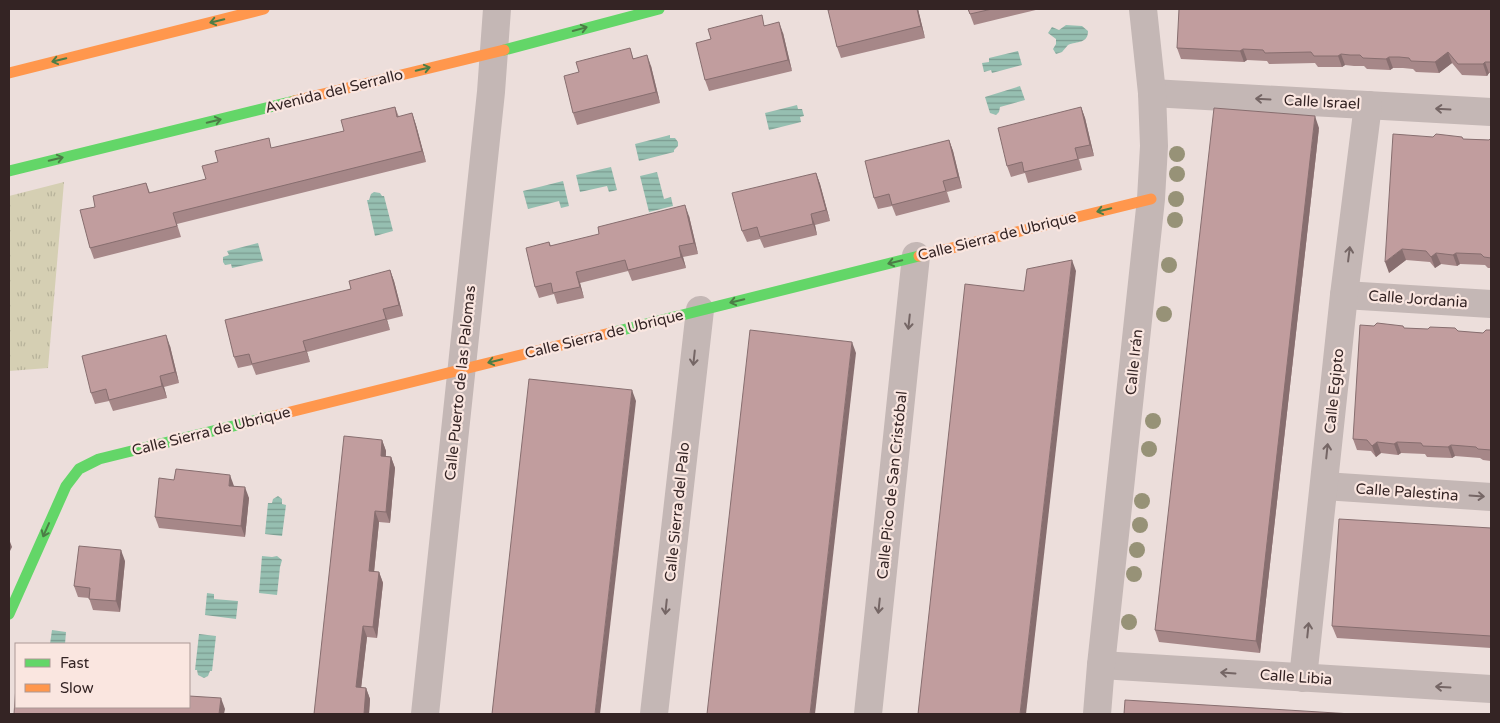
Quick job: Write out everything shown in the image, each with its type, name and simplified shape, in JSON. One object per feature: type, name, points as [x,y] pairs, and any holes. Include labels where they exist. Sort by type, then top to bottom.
[{"type":"street","points":[[9,72],[264,9]]},
{"type":"street","name":"Calle Puerto de las Palomas","points":[[425,714],[495,52],[497,9]]},
{"type":"street","name":"Avenida del Serrallo","points":[[9,171],[495,52],[659,9]]},
{"type":"street","name":"Calle Irán","points":[[1097,714],[1151,199],[1154,146],[1152,93],[1143,9]]},
{"type":"street","name":"Calle Israel","points":[[1152,93],[1491,112]]},
{"type":"street","name":"Calle Egipto","points":[[1303,678],[1344,295],[1368,105]]},
{"type":"street","name":"Calle Sierra de Ubrique","points":[[10,609],[66,486],[79,469],[99,459],[1151,199]]},
{"type":"street","name":"Calle Pico de San Cristóbal","points":[[868,714],[916,256]]},
{"type":"street","name":"Calle Jordania","points":[[1344,295],[1491,304]]},
{"type":"street","name":"Calle Sierra del Palo","points":[[654,714],[700,310]]},
{"type":"street","name":"Calle Palestina","points":[[1324,486],[1491,497]]},
{"type":"street","name":"Calle Libia","points":[[1101,665],[1491,690]]},
{"type":"green space","points":[[64,182],[48,368],[9,371],[9,196]]},
{"type":"shaded area","points":[[1066,25],[1082,26],[1088,31],[1088,35],[1084,40],[1068,45],[1062,52],[1056,54],[1053,49],[1056,39],[1048,33],[1052,27],[1059,30]]},
{"type":"shaded area","points":[[1018,51],[1022,65],[992,73],[991,70],[984,72],[982,63],[989,62],[989,58]]},
{"type":"shaded area","points":[[1020,86],[1025,100],[1000,107],[996,115],[990,113],[985,97]]},
{"type":"shaded area","points":[[797,105],[798,109],[802,109],[804,116],[800,117],[801,122],[769,130],[765,113]]},
{"type":"shaded area","points":[[670,135],[670,138],[675,138],[678,142],[674,152],[639,161],[635,144]]},
{"type":"shaded area","points":[[611,167],[617,190],[609,192],[607,186],[580,192],[576,175]]},
{"type":"shaded area","points":[[657,172],[664,199],[671,197],[673,206],[649,212],[640,176]]},
{"type":"shaded area","points":[[563,181],[569,206],[561,208],[559,201],[528,209],[523,191]]},
{"type":"shaded area","points":[[374,192],[384,196],[393,231],[375,236],[367,200],[369,200]]},
{"type":"shaded area","points":[[258,243],[263,261],[232,268],[231,264],[225,265],[223,262],[223,257],[229,255],[227,251]]},
{"type":"shaded area","points":[[278,496],[282,499],[282,504],[286,505],[282,536],[265,534],[268,503],[272,503],[273,499]]},
{"type":"shaded area","points":[[262,556],[277,556],[282,560],[277,595],[259,593]]},
{"type":"shaded area","points":[[207,593],[214,594],[214,599],[238,601],[236,619],[205,615]]},
{"type":"shaded area","points":[[52,630],[66,632],[65,643],[50,643]]},
{"type":"shaded area","points":[[199,634],[216,636],[212,671],[204,678],[198,675],[197,670],[195,670]]},
{"type":"building","points":[[917,9],[921,26],[837,47],[828,10]]},
{"type":"building","points":[[968,9],[992,9],[970,14]]},
{"type":"building","points":[[1179,9],[1491,9],[1491,62],[1483,64],[1458,64],[1448,52],[1435,62],[1411,61],[1409,58],[1399,57],[1389,57],[1386,59],[1363,58],[1360,55],[1341,54],[1338,56],[1314,56],[1311,52],[1265,53],[1263,50],[1243,49],[1240,51],[1177,48]]},
{"type":"building","points":[[762,15],[764,26],[779,22],[788,60],[705,80],[696,43],[711,39],[708,29]]},
{"type":"building","points":[[630,48],[633,59],[647,55],[656,92],[573,113],[564,76],[579,72],[576,62]]},
{"type":"building","points":[[395,107],[397,117],[412,113],[422,151],[173,213],[177,226],[90,248],[80,210],[95,207],[93,196],[146,183],[149,193],[206,179],[202,166],[218,162],[215,151],[269,138],[271,148],[344,131],[341,120]]},
{"type":"building","points":[[1081,107],[1090,145],[1075,148],[1078,159],[1024,172],[1022,162],[1007,166],[998,128]]},
{"type":"building","points":[[1214,108],[1315,116],[1256,641],[1155,630]]},
{"type":"building","points":[[1393,134],[1433,137],[1436,134],[1462,137],[1463,139],[1489,140],[1491,138],[1491,258],[1484,257],[1481,254],[1456,253],[1453,255],[1436,253],[1431,257],[1426,251],[1402,249],[1385,262]]},
{"type":"building","points":[[949,140],[958,177],[943,181],[946,191],[892,205],[889,194],[874,198],[865,161]]},
{"type":"building","points":[[816,173],[826,210],[811,214],[813,224],[760,237],[757,227],[742,231],[732,193]]},
{"type":"building","points":[[685,205],[694,243],[679,246],[681,257],[628,270],[625,260],[576,272],[580,287],[553,293],[551,283],[535,287],[526,248],[549,242],[550,246],[599,234],[598,227]]},
{"type":"building","points":[[1072,260],[1020,714],[918,714],[965,284],[1024,291],[1027,269]]},
{"type":"building","points":[[390,270],[399,305],[383,309],[386,319],[303,341],[306,351],[252,364],[249,354],[234,357],[225,320],[351,289],[349,281]]},
{"type":"building","points":[[1377,323],[1403,326],[1404,328],[1455,328],[1458,331],[1483,333],[1486,330],[1491,330],[1491,450],[1451,445],[1448,447],[1423,446],[1421,443],[1397,442],[1394,444],[1377,442],[1372,446],[1367,440],[1353,439],[1360,325],[1374,326]]},
{"type":"building","points":[[750,330],[852,342],[810,714],[707,714]]},
{"type":"building","points":[[166,335],[175,372],[160,376],[162,386],[109,400],[106,389],[91,393],[82,356]]},
{"type":"building","points":[[529,379],[632,390],[595,714],[492,714]]},
{"type":"building","points":[[344,436],[382,440],[381,456],[391,457],[386,512],[375,511],[369,571],[379,572],[373,627],[363,626],[356,687],[366,688],[364,714],[314,714]]},
{"type":"building","points":[[176,469],[230,475],[229,486],[245,487],[241,526],[155,517],[159,478],[174,480]]},
{"type":"building","points":[[1339,519],[1491,528],[1491,636],[1332,626]]},
{"type":"building","points":[[79,546],[121,550],[116,601],[89,599],[90,588],[74,586]]},
{"type":"building","points":[[190,696],[221,698],[219,714],[14,714],[15,700],[15,708],[190,708]]},
{"type":"building","points":[[1125,700],[1352,714],[1124,714]]},
{"type":"traffic: fast","points":[[504,50],[659,9]]},
{"type":"traffic: fast","points":[[9,171],[294,101]]},
{"type":"traffic: fast","points":[[610,333],[919,256]]},
{"type":"traffic: fast","points":[[9,614],[66,486],[79,469],[99,459],[274,416]]},
{"type":"traffic: slow","points":[[9,73],[264,9]]},
{"type":"traffic: slow","points":[[294,101],[504,50]]},
{"type":"traffic: slow","points":[[919,256],[1151,199]]},
{"type":"traffic: slow","points":[[274,416],[610,333]]}]
